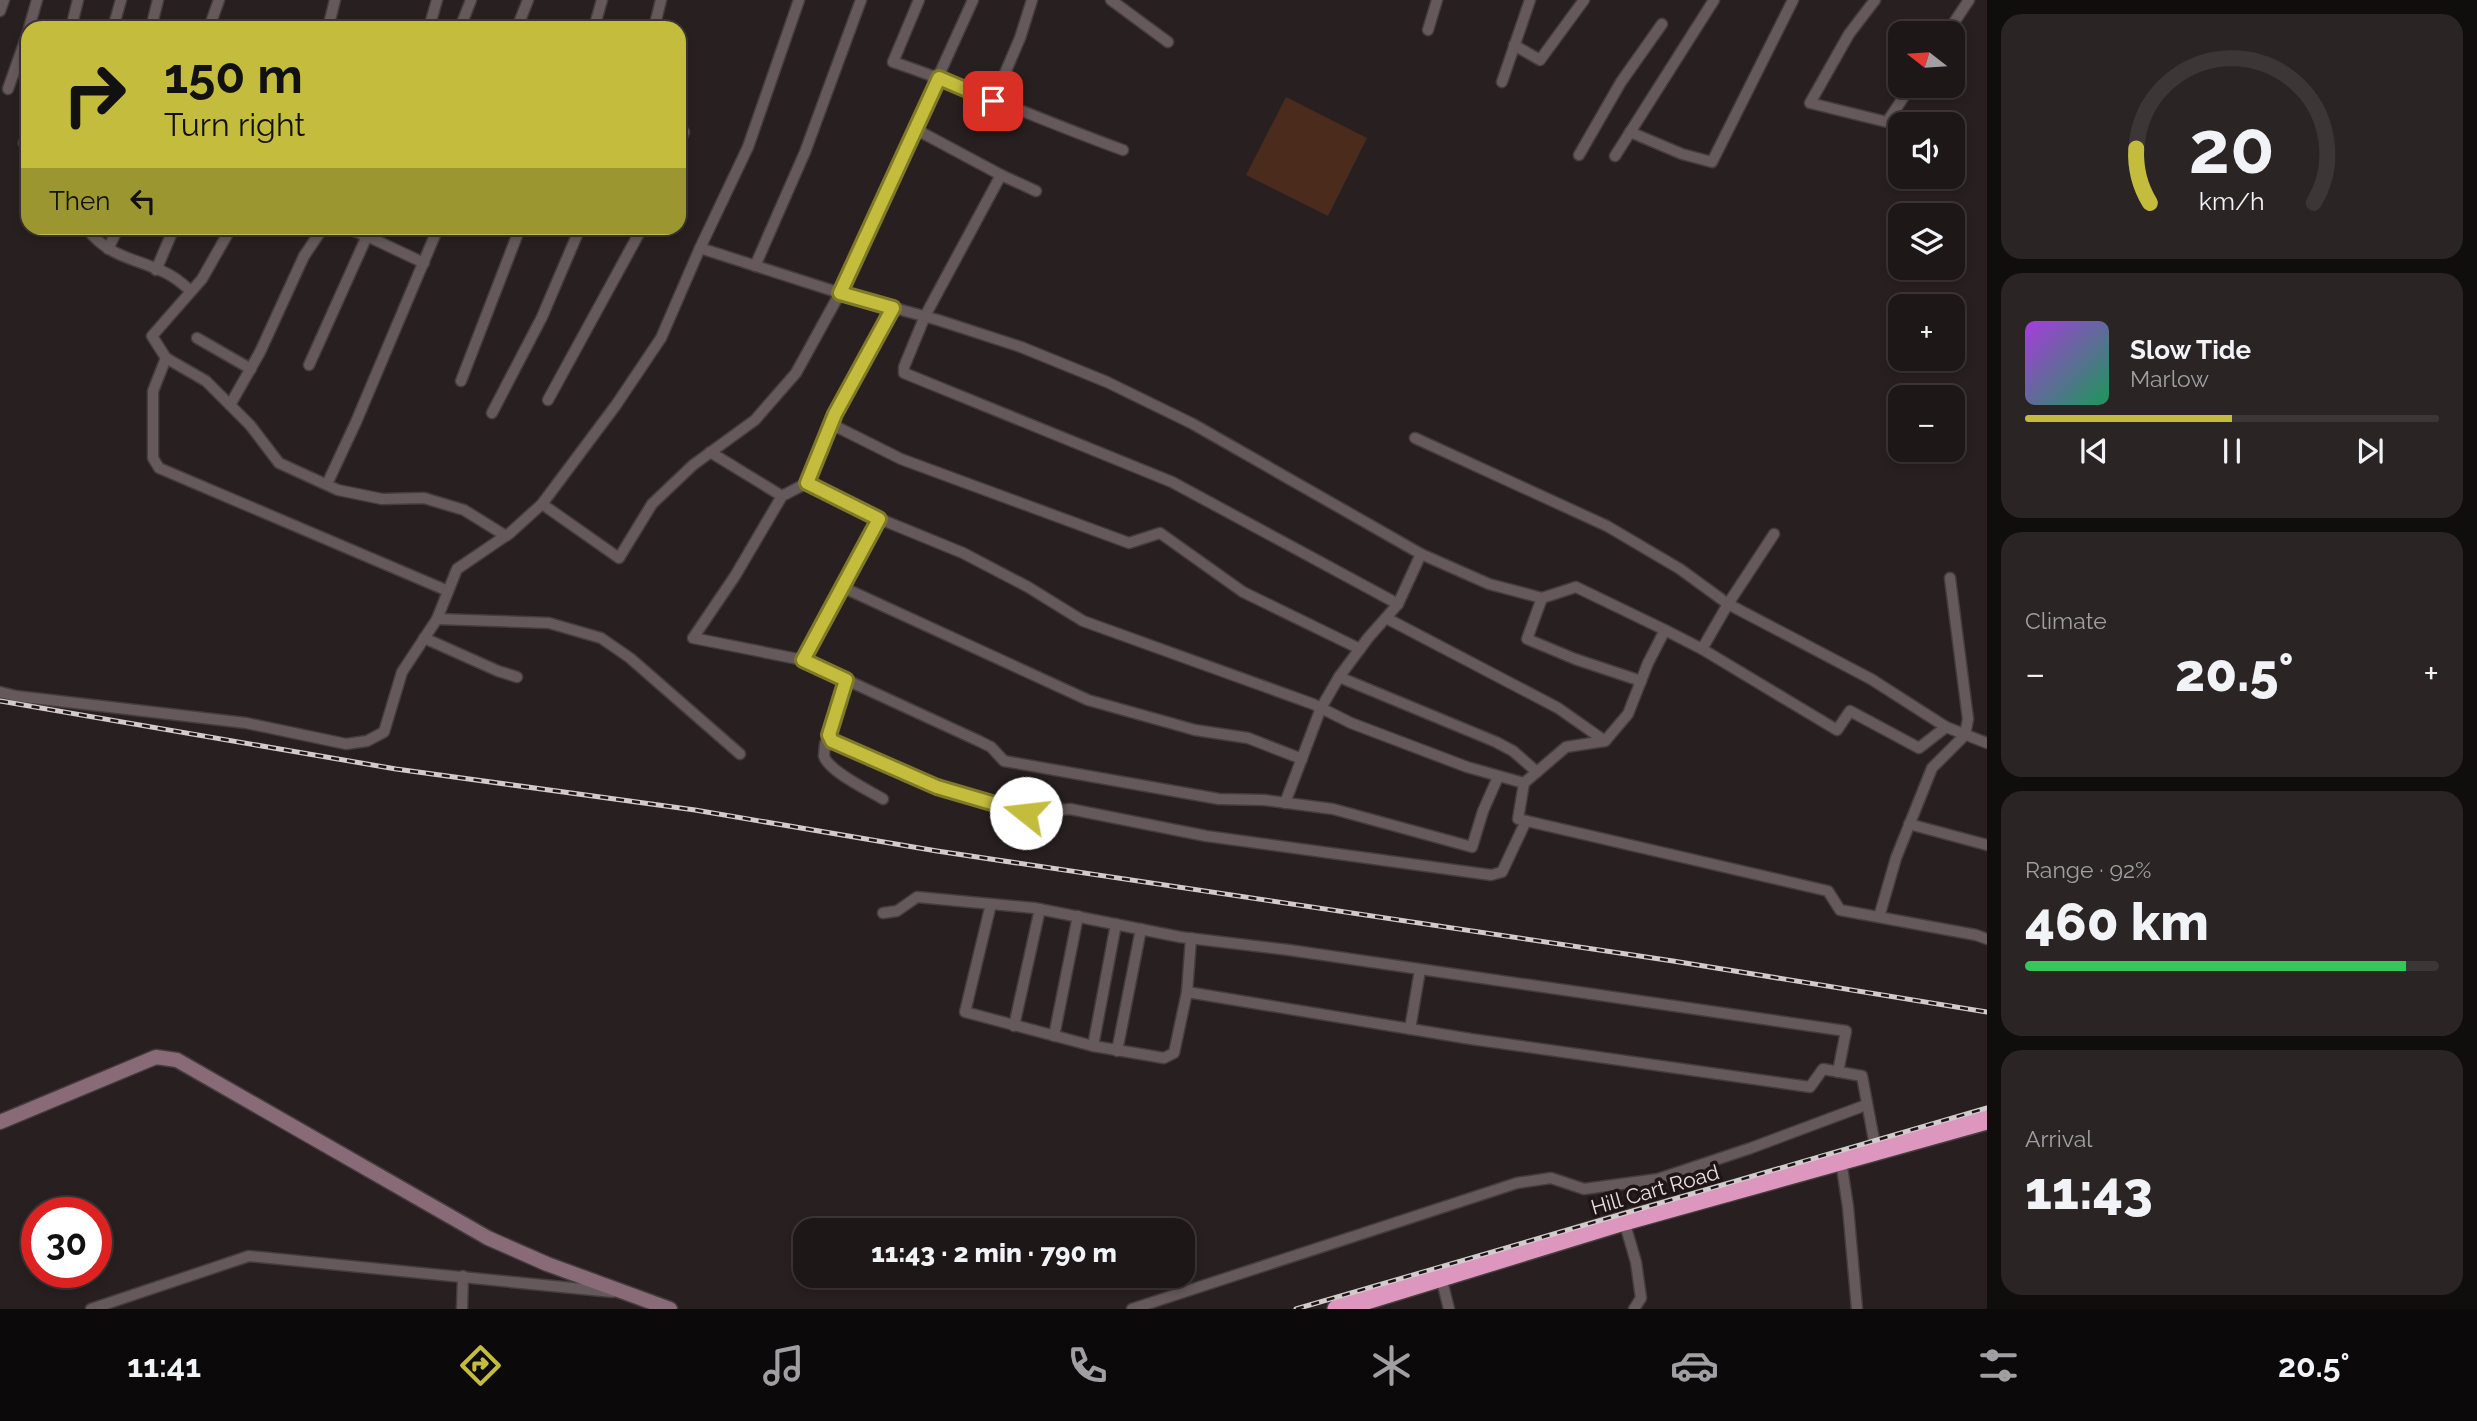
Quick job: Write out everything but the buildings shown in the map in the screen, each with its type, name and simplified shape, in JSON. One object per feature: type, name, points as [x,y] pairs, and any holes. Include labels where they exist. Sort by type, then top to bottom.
[{"type":"highway","name":"Hill Cart Road","points":[[1337,1309],[1624,1221],[1987,1120]]},
{"type":"street","points":[[0,11],[4,0]]},
{"type":"street","points":[[31,21],[37,0]]},
{"type":"street","points":[[73,21],[78,0]]},
{"type":"street","points":[[115,21],[121,0]]},
{"type":"street","points":[[153,21],[158,0]]},
{"type":"street","points":[[212,21],[219,0]]},
{"type":"street","points":[[330,21],[335,0]]},
{"type":"street","points":[[431,21],[437,0]]},
{"type":"street","points":[[463,21],[471,0]]},
{"type":"street","points":[[520,21],[528,0]]},
{"type":"street","points":[[596,21],[602,0]]},
{"type":"street","points":[[656,21],[661,0]]},
{"type":"street","points":[[0,692],[246,723],[346,744],[367,741],[384,732],[402,672],[437,619],[457,569],[506,536],[542,504],[616,405],[661,338],[699,248],[748,147],[799,0]]},
{"type":"street","points":[[755,266],[805,152],[861,0]]},
{"type":"street","points":[[919,0],[893,62],[1123,150]]},
{"type":"street","points":[[542,504],[619,558],[652,504],[710,452],[755,420],[796,373],[840,293],[973,0]]},
{"type":"street","points":[[993,101],[1020,38],[1032,0]]},
{"type":"street","points":[[1111,0],[1168,42]]},
{"type":"street","points":[[1428,30],[1437,0]]},
{"type":"street","points":[[1502,82],[1530,0]]},
{"type":"street","points":[[1514,45],[1540,60],[1584,0]]},
{"type":"street","points":[[1615,156],[1714,0]]},
{"type":"street","points":[[1630,132],[1682,154],[1712,162],[1793,0]]},
{"type":"street","points":[[1875,0],[1849,34],[1810,103],[1886,122],[1903,98]]},
{"type":"street","points":[[1955,21],[1969,0]]},
{"type":"street","points":[[1578,155],[1622,82],[1662,24]]},
{"type":"street","points":[[8,89],[21,52]]},
{"type":"street","points":[[915,129],[1001,176],[1036,191]]},
{"type":"street","points":[[1001,176],[925,316],[904,373],[1172,482],[1398,604]]},
{"type":"street","points":[[92,235],[108,249],[169,275],[191,291]]},
{"type":"street","points":[[108,249],[115,235]]},
{"type":"street","points":[[156,270],[171,235]]},
{"type":"street","points":[[227,235],[202,279],[152,336],[166,358],[206,382],[250,425],[279,463],[338,490],[382,499],[424,498],[464,510],[506,536]]},
{"type":"street","points":[[230,405],[251,369],[304,256],[318,235]]},
{"type":"street","points":[[309,365],[368,235]]},
{"type":"street","points":[[374,235],[424,263]]},
{"type":"street","points":[[327,484],[435,235]]},
{"type":"street","points":[[461,381],[517,235]]},
{"type":"street","points":[[492,413],[542,317],[577,235]]},
{"type":"street","points":[[548,400],[638,235]]},
{"type":"street","points":[[699,248],[1021,347],[1107,382],[1193,424],[1421,554],[1489,584],[1542,598],[1576,587],[1702,649],[1837,730],[1850,711],[1919,748],[1947,727]]},
{"type":"street","points":[[893,308],[831,424],[807,483],[782,496],[735,576],[693,638],[803,660],[991,747],[1004,761],[1219,799],[1333,809],[1472,847],[1483,811],[1498,777]]},
{"type":"street","points":[[197,338],[251,369]]},
{"type":"street","points":[[166,358],[153,391],[153,458],[159,468],[448,591]]},
{"type":"street","points":[[831,424],[901,459],[1129,543],[1160,533],[1243,592],[1360,649]]},
{"type":"street","points":[[1415,438],[1607,526],[1681,569],[1728,604],[1871,679],[1947,727],[1987,743]]},
{"type":"street","points":[[710,452],[782,496]]},
{"type":"street","points":[[807,483],[879,519],[963,553],[1028,587],[1083,621],[1321,708],[1351,723],[1498,777],[1524,783]]},
{"type":"street","points":[[803,660],[879,519]]},
{"type":"street","points":[[1702,649],[1774,534]]},
{"type":"street","points":[[1285,803],[1321,708],[1339,677],[1398,604],[1421,554]]},
{"type":"street","points":[[1879,917],[1896,858],[1932,768],[1965,735],[1968,719],[1950,578]]},
{"type":"street","points":[[842,587],[1088,700],[1195,730],[1248,737],[1302,759]]},
{"type":"street","points":[[1542,598],[1528,639],[1575,659],[1641,681]]},
{"type":"street","points":[[1386,618],[1558,708],[1605,741]]},
{"type":"street","points":[[437,619],[549,623],[601,638],[630,658],[740,754]]},
{"type":"street","points":[[1665,630],[1628,713],[1605,741],[1566,747],[1524,783],[1518,819],[1828,891],[1840,910],[1976,934],[1987,939]]},
{"type":"street","points":[[424,638],[517,677]]},
{"type":"street","points":[[1339,677],[1496,741],[1538,772]]},
{"type":"street","points":[[846,680],[829,735],[832,741],[937,787],[1026,813],[1070,809],[1206,836],[1492,875],[1502,872],[1508,865],[1526,821]]},
{"type":"street","points":[[832,741],[825,744],[824,750],[824,756],[829,763],[850,780],[883,799]]},
{"type":"street","points":[[1909,824],[1987,845]]},
{"type":"street","points":[[883,913],[897,911],[916,897],[1040,909],[1191,938],[1846,1031],[1838,1072]]},
{"type":"street","points":[[991,904],[965,1012],[1054,1037],[1154,1058],[1170,1057],[1174,1053],[1187,992],[1191,938]]},
{"type":"street","points":[[1014,1026],[1040,909]]},
{"type":"street","points":[[1054,1037],[1078,916]]},
{"type":"street","points":[[1093,1046],[1116,924]]},
{"type":"street","points":[[1117,1051],[1140,929]]},
{"type":"street","points":[[1410,1029],[1420,970]]},
{"type":"street","points":[[1187,992],[1410,1029],[1810,1087],[1823,1069],[1862,1076],[1875,1151]]},
{"type":"street","points":[[0,1122],[156,1057],[177,1060],[488,1238],[547,1264],[670,1309]]},
{"type":"street","points":[[1132,1309],[1517,1183],[1551,1178],[1584,1189],[1658,1178],[1751,1148],[1866,1105]]},
{"type":"street","points":[[1841,1161],[1857,1309]]},
{"type":"street","points":[[1624,1221],[1636,1262],[1641,1298],[1634,1309]]},
{"type":"street","points":[[91,1309],[249,1255],[628,1294]]},
{"type":"street","points":[[462,1309],[463,1276]]},
{"type":"street","points":[[1441,1277],[1449,1309]]},
{"type":"shaded area","points":[[1286,97],[1367,138],[1328,216],[1246,175]]},
{"type":"railway","points":[[0,701],[396,769],[695,810],[937,851],[1673,961],[1987,1012]]},
{"type":"railway","points":[[1296,1309],[1987,1108]]},
{"type":"route","points":[[993,101],[939,78],[840,293],[893,308],[835,414],[807,483],[879,519],[803,660],[846,680],[829,735],[832,741],[937,787],[1026,813]]}]
